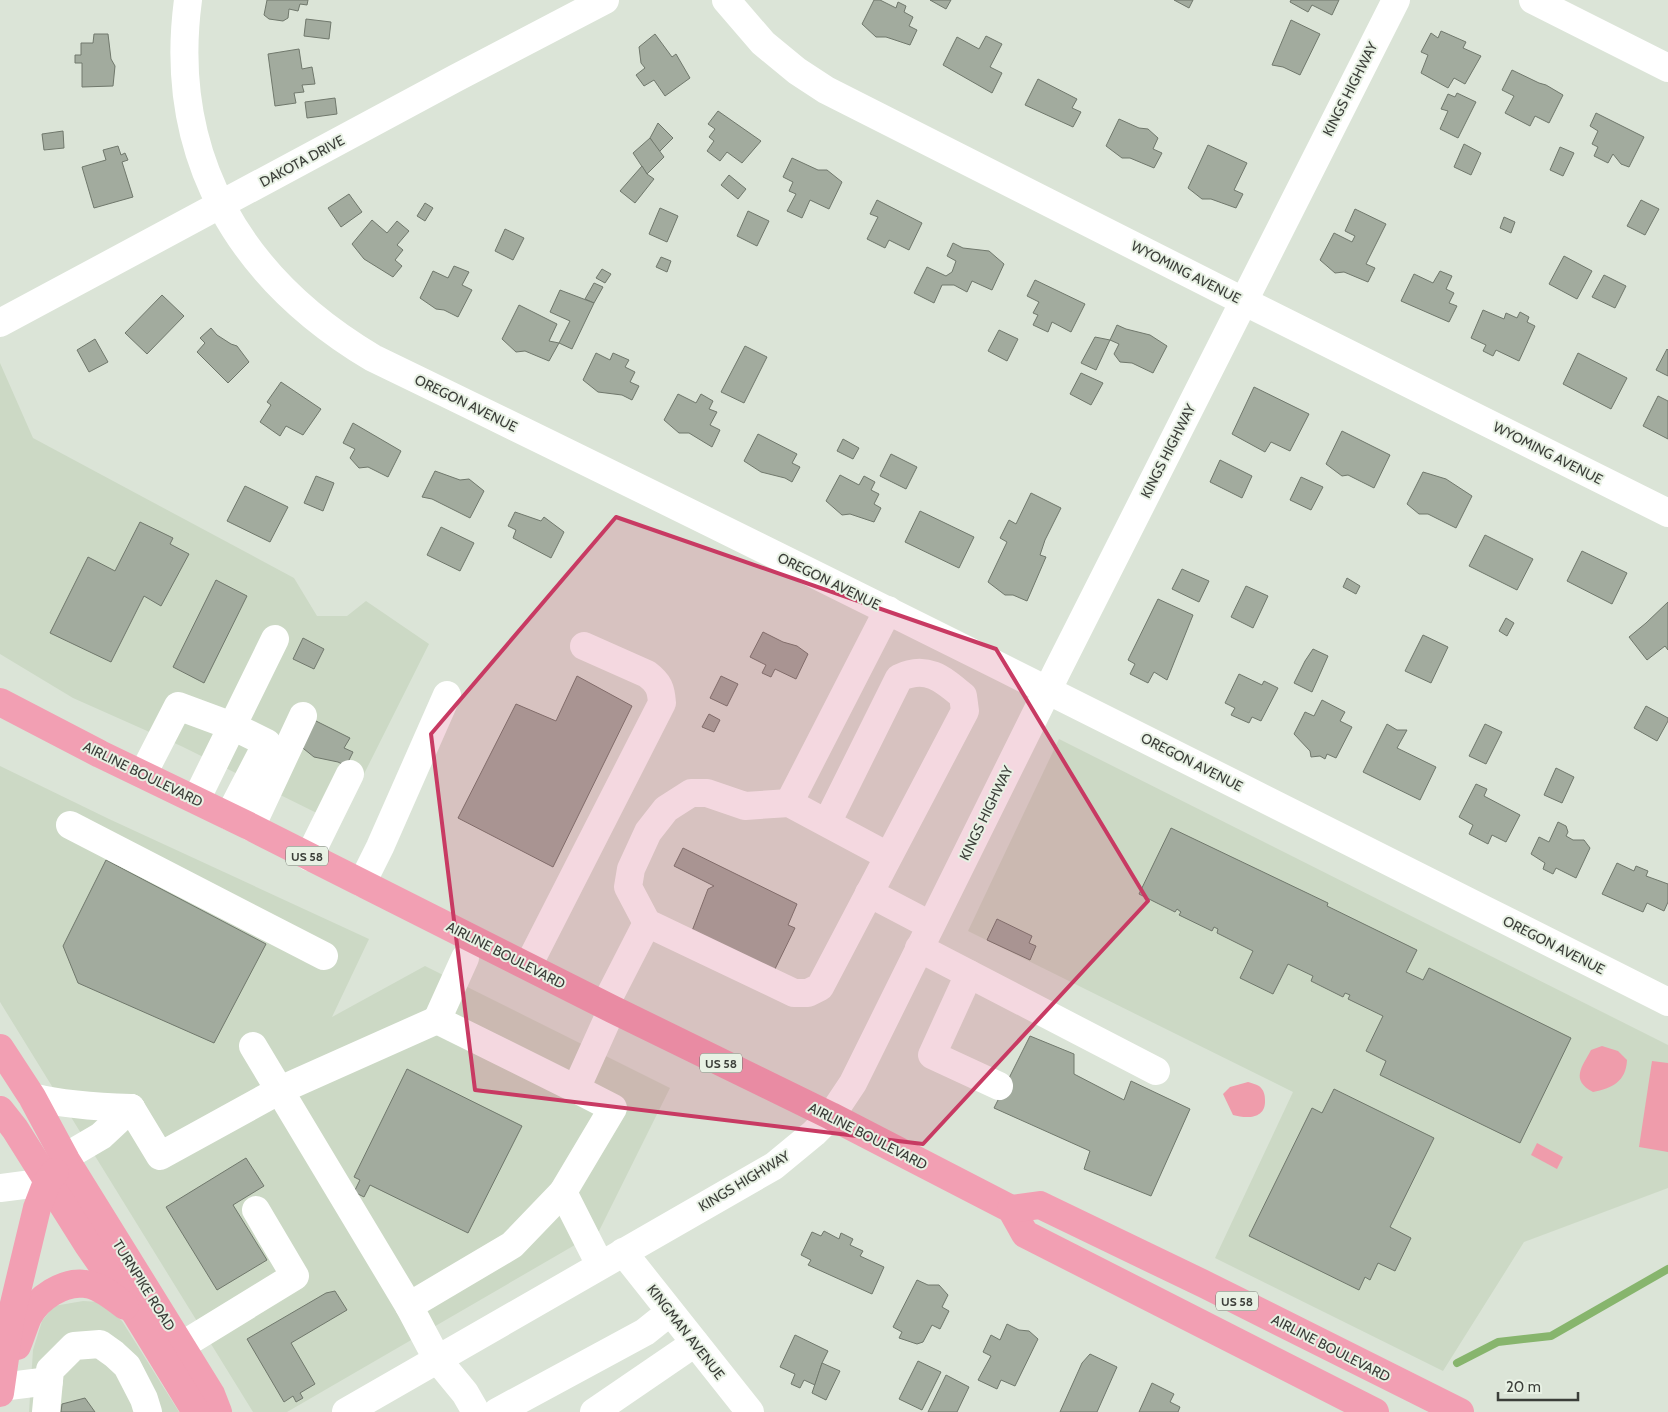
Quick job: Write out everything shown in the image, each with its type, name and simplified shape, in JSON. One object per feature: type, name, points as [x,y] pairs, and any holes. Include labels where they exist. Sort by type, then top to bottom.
[{"type":"main road","name":"AIRLINE BOULEVARD","points":[[0,702],[473,937],[608,1007],[831,1116],[1011,1209],[1040,1205],[1460,1412]]},
{"type":"main road","name":"TURNPIKE ROAD","points":[[0,1048],[32,1097],[66,1160],[211,1394],[218,1412]]},
{"type":"main road","name":"TURNPIKE ROAD","points":[[0,1110],[15,1129],[47,1182],[136,1314],[196,1412]]},
{"type":"main road","points":[[1,1390],[11,1316],[37,1208],[47,1182],[66,1160]]},
{"type":"main road","name":"US 58","points":[[1011,1209],[1025,1234],[1375,1412]]},
{"type":"main road","points":[[1,1390],[28,1317],[37,1304],[56,1290],[70,1285],[86,1284],[102,1290],[136,1314]]},
{"type":"main road","points":[[1282,1366],[1299,1332]]},
{"type":"street","name":"OREGON AVENUE","points":[[188,0],[184,40],[185,85],[192,129],[202,163],[220,205],[239,237],[271,276],[307,312],[347,342],[373,358],[888,610],[1668,1002]]},
{"type":"street","name":"DAKOTA DRIVE","points":[[0,323],[605,0]]},
{"type":"street","name":"WYOMING AVENUE","points":[[726,0],[763,43],[797,71],[826,90],[1668,513]]},
{"type":"street","name":"KINGS HIGHWAY","points":[[346,1412],[774,1166],[814,1133],[831,1116],[853,1083],[1047,690],[1396,0]]},
{"type":"street","points":[[1533,0],[1668,68]]},
{"type":"street","points":[[789,803],[888,610]]},
{"type":"street","points":[[196,800],[275,639]]},
{"type":"street","points":[[528,966],[662,703],[661,690],[654,679],[647,674],[584,646]]},
{"type":"street","points":[[948,684],[964,648]]},
{"type":"street","points":[[827,823],[899,678],[911,672],[932,674],[963,696],[965,712],[820,987],[808,993],[794,993],[647,923],[628,887],[631,869],[648,832],[666,808],[691,793],[706,792],[745,806],[789,803],[888,856]]},
{"type":"street","points":[[362,883],[380,847],[447,695]]},
{"type":"street","points":[[143,774],[178,706],[232,726],[267,743],[240,822]]},
{"type":"street","points":[[240,822],[303,716]]},
{"type":"street","points":[[309,857],[350,774]]},
{"type":"street","points":[[70,825],[324,956]]},
{"type":"street","points":[[869,893],[969,974],[1156,1071]]},
{"type":"street","points":[[576,1089],[608,1007],[647,923]]},
{"type":"street","points":[[130,1108],[160,1156],[280,1090],[437,1020],[464,958]]},
{"type":"street","points":[[969,974],[932,1055],[998,1086]]},
{"type":"street","points":[[409,1306],[512,1245],[563,1192],[613,1108],[437,1020]]},
{"type":"street","points":[[253,1046],[409,1306],[437,1360],[465,1393],[476,1412]]},
{"type":"street","points":[[32,1097],[62,1104],[130,1108]]},
{"type":"street","points":[[66,1160],[72,1153],[101,1136],[130,1108]]},
{"type":"street","points":[[0,1188],[47,1182]]},
{"type":"street","points":[[563,1192],[600,1265]]},
{"type":"street","points":[[181,1346],[295,1276],[256,1210]]},
{"type":"street","name":"KINGMAN AVENUE","points":[[623,1252],[750,1412]]},
{"type":"street","points":[[497,1412],[644,1332],[670,1312]]},
{"type":"street","points":[[594,1412],[695,1343]]},
{"type":"street","points":[[46,1412],[50,1370],[74,1346],[100,1344],[127,1366],[148,1412]]},
{"type":"street","points":[[1,1390],[49,1381]]},
{"type":"highlighted area","points":[[616,517],[996,649],[1148,901],[923,1144],[475,1090],[431,734]]},
{"type":"shaded area","points":[[0,363],[33,438],[294,578],[317,616],[347,616],[366,601],[429,644],[339,824],[181,746],[73,698],[0,654]]},
{"type":"shaded area","points":[[1059,739],[1668,1045],[1668,1188],[1524,1242],[1443,1371],[1215,1258],[1293,1092],[968,931]]},
{"type":"shaded area","points":[[0,766],[109,819],[369,939],[332,1017],[425,966],[670,1088],[599,1231],[287,1412],[253,1412],[0,1002]]},
{"type":"shaded area","points":[[1602,1046],[1618,1051],[1627,1060],[1626,1068],[1617,1083],[1593,1092],[1582,1083],[1580,1073],[1591,1050]]},
{"type":"shaded area","points":[[1652,1061],[1668,1063],[1668,1152],[1639,1147]]},
{"type":"shaded area","points":[[1248,1082],[1259,1086],[1263,1091],[1265,1100],[1262,1111],[1250,1117],[1233,1115],[1223,1094],[1230,1087]]},
{"type":"shaded area","points":[[1537,1143],[1563,1157],[1557,1169],[1531,1155]]},
{"type":"shaded area","points":[[83,1301],[100,1302],[122,1321],[179,1412],[29,1412],[33,1350],[42,1321],[54,1306]]},
{"type":"building","points":[[267,0],[308,0],[307,5],[300,4],[298,11],[289,9],[288,18],[283,21],[269,19],[264,15]]},
{"type":"building","points":[[874,0],[880,0],[896,8],[898,2],[906,6],[904,12],[913,17],[909,26],[917,30],[910,45],[886,37],[876,37],[862,24]]},
{"type":"building","points":[[930,0],[951,0],[946,9]]},
{"type":"building","points":[[1174,0],[1193,0],[1189,8]]},
{"type":"building","points":[[1291,0],[1339,0],[1332,15],[1312,5],[1308,12],[1290,2]]},
{"type":"building","points":[[306,19],[331,22],[329,39],[304,36]]},
{"type":"building","points":[[1291,20],[1320,34],[1300,75],[1283,67],[1272,65]]},
{"type":"building","points":[[1441,31],[1466,42],[1463,48],[1481,56],[1465,84],[1454,78],[1448,88],[1421,73],[1428,55],[1421,52],[1431,33],[1438,38]]},
{"type":"building","points":[[94,34],[108,34],[111,59],[115,66],[113,86],[82,87],[82,63],[75,63],[75,55],[81,55],[81,43],[93,43]]},
{"type":"building","points":[[655,34],[672,57],[676,54],[690,78],[665,96],[654,80],[644,86],[636,75],[645,68],[641,63],[639,47]]},
{"type":"building","points":[[986,36],[1002,44],[990,67],[1002,73],[992,93],[943,65],[957,37],[979,49]]},
{"type":"building","points":[[299,49],[302,69],[312,67],[315,84],[302,85],[304,92],[294,93],[296,103],[275,106],[268,54]]},
{"type":"building","points":[[1512,70],[1563,95],[1549,123],[1535,116],[1530,126],[1505,113],[1514,96],[1502,90]]},
{"type":"building","points":[[1038,79],[1077,99],[1072,108],[1081,112],[1073,127],[1025,105]]},
{"type":"building","points":[[1457,93],[1476,102],[1458,138],[1440,129],[1448,111],[1441,109],[1448,94],[1455,97]]},
{"type":"building","points":[[335,98],[337,114],[307,118],[305,102]]},
{"type":"building","points":[[718,111],[761,141],[742,163],[727,152],[720,161],[707,151],[714,141],[709,137],[715,129],[708,124]]},
{"type":"building","points":[[1596,113],[1644,137],[1629,167],[1621,164],[1613,154],[1608,163],[1594,156],[1598,147],[1592,144],[1598,131],[1590,126]]},
{"type":"building","points":[[1119,119],[1139,128],[1148,129],[1158,138],[1153,149],[1162,153],[1154,168],[1130,158],[1122,158],[1106,146]]},
{"type":"building","points":[[658,123],[673,138],[659,152],[650,138]]},
{"type":"building","points":[[63,131],[64,148],[44,150],[42,134]]},
{"type":"building","points":[[650,138],[664,157],[647,174],[633,153]]},
{"type":"building","points":[[1464,144],[1481,153],[1471,175],[1454,167]]},
{"type":"building","points":[[1208,145],[1247,163],[1234,190],[1243,194],[1236,208],[1211,199],[1202,199],[1188,188]]},
{"type":"building","points":[[118,146],[121,155],[125,153],[128,160],[122,162],[133,197],[94,208],[82,167],[106,160],[103,150]]},
{"type":"building","points":[[1560,147],[1574,153],[1563,176],[1550,170]]},
{"type":"building","points":[[792,158],[818,170],[827,170],[842,182],[829,209],[810,200],[802,218],[787,211],[796,194],[789,191],[793,182],[783,177]]},
{"type":"building","points":[[642,166],[647,174],[654,179],[635,203],[620,191]]},
{"type":"building","points":[[729,175],[746,189],[738,199],[721,185]]},
{"type":"building","points":[[349,194],[362,212],[341,227],[328,208]]},
{"type":"building","points":[[877,200],[922,223],[909,250],[889,240],[885,248],[867,239],[878,217],[870,214]]},
{"type":"building","points":[[1641,200],[1659,209],[1645,235],[1627,226]]},
{"type":"building","points":[[425,203],[433,208],[425,221],[417,216]]},
{"type":"building","points":[[660,208],[678,216],[667,242],[649,234]]},
{"type":"building","points":[[1355,209],[1386,224],[1366,264],[1375,268],[1368,282],[1344,272],[1335,273],[1320,260],[1334,233],[1352,242],[1355,236],[1345,231]]},
{"type":"building","points":[[748,211],[769,221],[757,246],[737,236]]},
{"type":"building","points":[[1504,217],[1515,222],[1511,233],[1500,228]]},
{"type":"building","points":[[372,220],[387,233],[397,221],[409,231],[397,245],[403,250],[395,260],[402,266],[393,277],[364,259],[352,244]]},
{"type":"building","points":[[505,229],[524,238],[513,260],[495,251]]},
{"type":"building","points":[[953,243],[963,248],[989,251],[1004,264],[992,290],[972,281],[967,292],[954,285],[942,285],[934,303],[914,293],[927,267],[946,276],[952,272],[956,261],[947,256]]},
{"type":"building","points":[[1564,256],[1592,271],[1577,299],[1549,284]]},
{"type":"building","points":[[661,257],[671,261],[667,272],[656,267]]},
{"type":"building","points":[[454,266],[469,272],[462,285],[472,290],[458,317],[444,310],[436,309],[420,298],[433,271],[448,278]]},
{"type":"building","points":[[602,269],[611,274],[605,283],[596,278]]},
{"type":"building","points":[[1440,271],[1452,276],[1446,289],[1454,293],[1449,303],[1457,306],[1449,322],[1401,301],[1414,274],[1433,283]]},
{"type":"building","points":[[1604,275],[1626,286],[1615,308],[1592,297]]},
{"type":"building","points":[[1035,280],[1085,304],[1071,332],[1052,322],[1048,332],[1033,325],[1038,315],[1033,313],[1039,302],[1027,296]]},
{"type":"building","points":[[594,283],[603,287],[594,303],[585,299]]},
{"type":"building","points":[[560,290],[594,303],[572,349],[559,343],[570,321],[550,312]]},
{"type":"building","points":[[162,295],[184,316],[147,354],[125,333]]},
{"type":"building","points":[[519,305],[557,324],[549,341],[559,343],[549,361],[525,351],[516,352],[502,339]]},
{"type":"building","points":[[1483,310],[1504,319],[1506,313],[1517,318],[1520,312],[1529,317],[1527,322],[1535,326],[1519,361],[1496,350],[1493,356],[1483,351],[1486,345],[1471,338]]},
{"type":"building","points":[[1117,325],[1150,335],[1167,346],[1153,373],[1132,363],[1120,362],[1114,354],[1119,344],[1110,340]]},
{"type":"building","points":[[211,328],[217,335],[237,346],[249,362],[228,383],[197,352],[205,343],[200,338]]},
{"type":"building","points":[[999,330],[1018,339],[1007,361],[988,351]]},
{"type":"building","points":[[1095,337],[1110,340],[1096,370],[1081,363]]},
{"type":"building","points":[[95,339],[108,362],[89,372],[77,350]]},
{"type":"building","points":[[745,346],[767,357],[744,403],[721,392]]},
{"type":"building","points":[[1668,350],[1668,376],[1656,370]]},
{"type":"building","points":[[596,353],[610,360],[613,353],[629,360],[625,367],[635,372],[630,382],[639,386],[632,400],[622,395],[598,392],[583,380]]},
{"type":"building","points":[[1578,353],[1627,378],[1611,409],[1563,384]]},
{"type":"building","points":[[1081,373],[1103,383],[1091,405],[1070,394]]},
{"type":"building","points":[[281,382],[321,409],[303,435],[286,426],[280,436],[260,422],[271,405],[267,402]]},
{"type":"building","points":[[1254,387],[1309,414],[1290,451],[1271,442],[1265,452],[1232,434]]},
{"type":"building","points":[[678,394],[696,403],[701,394],[713,401],[709,409],[717,412],[710,425],[720,430],[712,447],[689,433],[679,433],[664,420]]},
{"type":"building","points":[[1658,396],[1668,401],[1668,439],[1643,426]]},
{"type":"building","points":[[353,423],[401,451],[388,477],[368,467],[359,468],[350,458],[355,449],[343,443]]},
{"type":"building","points":[[1342,431],[1390,455],[1374,488],[1348,475],[1342,476],[1326,464]]},
{"type":"building","points":[[758,434],[797,454],[792,463],[800,467],[792,482],[785,478],[761,472],[744,461]]},
{"type":"building","points":[[843,439],[859,448],[853,459],[837,451]]},
{"type":"building","points":[[891,454],[917,467],[906,489],[880,476]]},
{"type":"building","points":[[1220,460],[1252,476],[1242,498],[1210,482]]},
{"type":"building","points":[[435,471],[460,480],[469,479],[484,491],[470,518],[432,499],[422,497]]},
{"type":"building","points":[[1423,472],[1446,479],[1472,496],[1456,528],[1428,514],[1419,514],[1407,504]]},
{"type":"building","points":[[840,475],[859,485],[864,476],[875,482],[871,490],[879,494],[874,504],[881,508],[874,522],[850,514],[842,515],[826,501]]},
{"type":"building","points":[[316,476],[334,483],[323,511],[304,503]]},
{"type":"building","points":[[1301,477],[1323,487],[1311,510],[1290,500]]},
{"type":"building","points":[[245,486],[288,507],[270,542],[227,521]]},
{"type":"building","points":[[1031,493],[1061,508],[1045,540],[1040,555],[1046,557],[1027,601],[1013,595],[1005,595],[988,582],[1007,542],[1000,538],[1009,520],[1016,524]]},
{"type":"building","points":[[920,511],[974,537],[959,568],[905,542]]},
{"type":"building","points":[[515,512],[541,521],[544,517],[564,532],[551,558],[513,538],[516,530],[508,526]]},
{"type":"building","points":[[140,522],[173,538],[170,544],[189,554],[161,606],[144,596],[111,662],[50,633],[88,557],[115,571]]},
{"type":"building","points":[[441,527],[474,543],[460,571],[427,555]]},
{"type":"building","points":[[1485,535],[1533,559],[1517,590],[1469,566]]},
{"type":"building","points":[[1582,551],[1627,573],[1612,604],[1567,581]]},
{"type":"building","points":[[1182,569],[1209,581],[1199,602],[1172,589]]},
{"type":"building","points":[[1347,578],[1360,586],[1356,594],[1343,587]]},
{"type":"building","points":[[216,580],[247,596],[204,683],[173,667]]},
{"type":"building","points":[[1246,586],[1268,596],[1253,628],[1231,617]]},
{"type":"building","points":[[1158,599],[1193,615],[1167,680],[1154,672],[1148,683],[1130,674],[1135,664],[1128,660]]},
{"type":"building","points":[[1668,602],[1668,650],[1665,646],[1647,660],[1629,637]]},
{"type":"building","points":[[1506,618],[1514,623],[1507,636],[1499,631]]},
{"type":"building","points":[[763,632],[783,642],[797,646],[808,654],[796,679],[775,669],[771,677],[762,673],[766,665],[750,657]]},
{"type":"building","points":[[1423,635],[1448,647],[1431,683],[1405,671]]},
{"type":"building","points":[[303,638],[324,649],[314,669],[293,659]]},
{"type":"building","points":[[1313,649],[1328,656],[1312,692],[1294,683]]},
{"type":"building","points":[[1239,674],[1262,685],[1264,681],[1278,688],[1261,721],[1252,717],[1249,723],[1231,715],[1235,708],[1225,703]]},
{"type":"building","points":[[577,676],[632,706],[553,867],[458,818],[516,704],[556,721]]},
{"type":"building","points":[[721,676],[738,684],[727,706],[710,698]]},
{"type":"building","points":[[1322,700],[1345,712],[1340,721],[1352,727],[1336,758],[1327,754],[1325,759],[1320,756],[1311,757],[1310,751],[1294,734],[1305,712],[1314,716]]},
{"type":"building","points":[[1646,706],[1668,718],[1657,741],[1634,728]]},
{"type":"building","points":[[709,714],[720,720],[714,732],[702,727]]},
{"type":"building","points":[[312,719],[350,738],[344,748],[353,752],[346,766],[338,762],[314,757],[299,745]]},
{"type":"building","points":[[1387,724],[1397,730],[1407,730],[1397,748],[1436,767],[1420,800],[1363,772]]},
{"type":"building","points":[[1485,724],[1502,732],[1486,764],[1469,756]]},
{"type":"building","points":[[1556,768],[1574,777],[1562,803],[1544,795]]},
{"type":"building","points":[[1476,784],[1487,789],[1484,796],[1520,815],[1506,842],[1492,835],[1488,844],[1469,834],[1473,825],[1459,817]]},
{"type":"building","points":[[1558,822],[1566,826],[1568,832],[1566,836],[1573,840],[1584,840],[1590,848],[1576,878],[1556,868],[1553,874],[1543,869],[1545,863],[1531,854],[1539,837],[1549,842]]},
{"type":"building","points":[[1171,828],[1328,903],[1327,906],[1417,950],[1406,972],[1423,980],[1429,968],[1571,1038],[1520,1143],[1380,1075],[1386,1061],[1366,1051],[1383,1016],[1348,999],[1350,995],[1345,993],[1343,997],[1311,981],[1313,976],[1288,964],[1273,994],[1240,978],[1253,951],[1217,933],[1218,929],[1214,927],[1212,931],[1179,915],[1181,912],[1177,909],[1175,912],[1139,894]]},
{"type":"building","points":[[683,848],[797,904],[788,925],[795,928],[774,971],[692,931],[708,889],[714,886],[674,866]]},
{"type":"building","points":[[106,860],[266,944],[214,1043],[78,983],[63,946]]},
{"type":"building","points":[[1617,863],[1634,871],[1636,866],[1648,871],[1646,876],[1668,884],[1668,902],[1664,911],[1647,903],[1643,912],[1602,894]]},
{"type":"building","points":[[997,919],[1032,936],[1029,943],[1036,946],[1030,960],[987,940]]},
{"type":"building","points":[[1030,1036],[1074,1054],[1074,1074],[1124,1100],[1131,1081],[1190,1109],[1151,1196],[1084,1169],[1090,1151],[994,1108]]},
{"type":"building","points":[[407,1069],[522,1126],[468,1233],[370,1185],[364,1197],[354,1192],[360,1180],[354,1177]]},
{"type":"building","points":[[1334,1089],[1434,1138],[1390,1227],[1411,1238],[1395,1271],[1378,1263],[1370,1280],[1365,1277],[1359,1290],[1249,1236],[1312,1108],[1322,1113]]},
{"type":"building","points":[[246,1158],[264,1186],[233,1205],[267,1260],[217,1290],[166,1207]]},
{"type":"building","points":[[824,1231],[839,1239],[841,1233],[853,1239],[850,1245],[863,1251],[860,1256],[884,1267],[872,1294],[808,1265],[811,1260],[801,1255],[812,1232],[821,1236]]},
{"type":"building","points":[[917,1280],[928,1285],[939,1285],[948,1295],[942,1307],[949,1311],[940,1329],[932,1325],[923,1342],[917,1344],[899,1338],[902,1332],[893,1327]]},
{"type":"building","points":[[335,1291],[347,1310],[291,1343],[315,1384],[300,1393],[303,1398],[296,1402],[293,1396],[284,1402],[247,1339],[326,1293]]},
{"type":"building","points":[[1007,1324],[1019,1330],[1029,1331],[1038,1339],[1015,1386],[1001,1380],[997,1389],[978,1380],[991,1356],[983,1352],[991,1335],[1000,1340]]},
{"type":"building","points":[[795,1335],[828,1351],[815,1385],[804,1380],[800,1388],[791,1384],[795,1374],[780,1367]]},
{"type":"building","points":[[1090,1354],[1117,1367],[1097,1412],[1060,1412],[1082,1363]]},
{"type":"building","points":[[918,1361],[941,1372],[922,1410],[899,1399]]},
{"type":"building","points":[[822,1363],[840,1371],[826,1400],[812,1393]]},
{"type":"building","points":[[946,1375],[969,1387],[957,1412],[928,1412]]},
{"type":"building","points":[[1152,1383],[1174,1394],[1170,1402],[1180,1407],[1178,1412],[1139,1412]]},
{"type":"building","points":[[85,1398],[95,1412],[61,1412],[62,1404]]},
{"type":"waterway","points":[[1457,1363],[1498,1342],[1551,1336],[1668,1269]]}]
